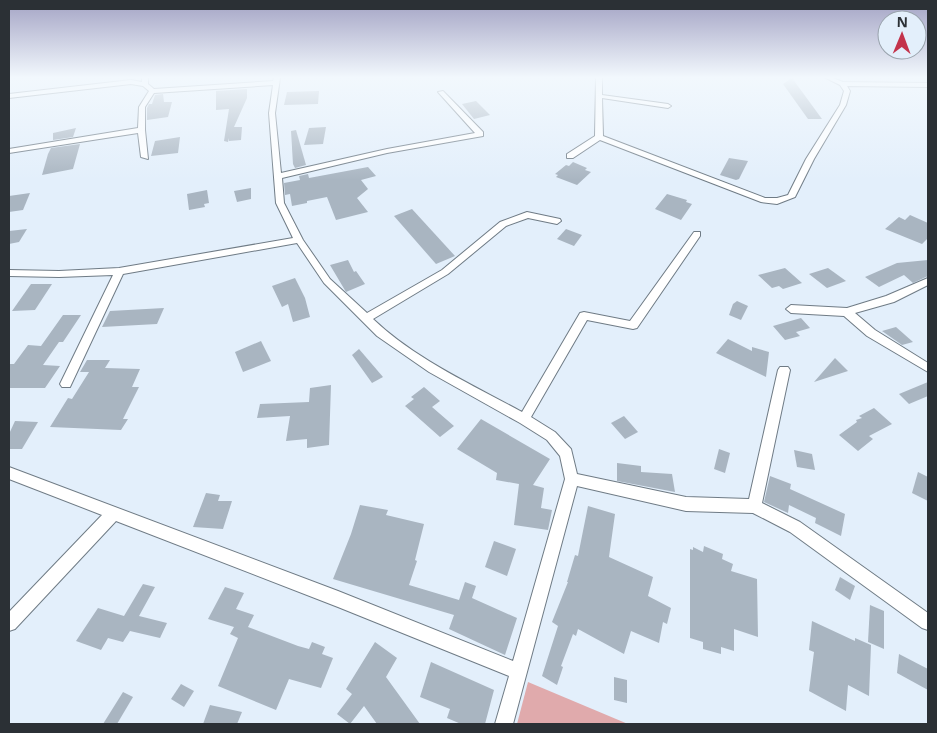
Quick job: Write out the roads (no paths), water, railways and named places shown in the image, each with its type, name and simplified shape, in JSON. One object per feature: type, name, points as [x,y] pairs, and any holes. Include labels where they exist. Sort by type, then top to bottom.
[{"type":"street","points":[[142,112],[141,130],[144,157]]},
{"type":"street","points":[[272,112],[280,203],[299,240],[327,281],[381,334],[433,369],[551,436],[566,452],[572,479],[504,724]]},
{"type":"street","points":[[278,176],[387,151],[480,134],[460,112]]},
{"type":"street","points":[[599,112],[600,137]]},
{"type":"street","points":[[600,137],[764,200],[776,201],[791,197],[810,158],[839,112]]},
{"type":"street","points":[[9,151],[141,130]]},
{"type":"street","points":[[570,156],[600,137]]},
{"type":"street","points":[[365,319],[445,272],[503,224],[527,215],[557,221]]},
{"type":"street","points":[[524,419],[584,316],[633,325],[697,234]]},
{"type":"street","points":[[9,273],[59,274],[119,271],[299,240]]},
{"type":"street","points":[[66,384],[119,271]]},
{"type":"street","points":[[790,309],[848,312],[890,299],[928,281]]},
{"type":"street","points":[[848,312],[871,333],[928,368]]},
{"type":"street","points":[[754,506],[784,370]]},
{"type":"street","points":[[9,473],[338,599],[519,672]]},
{"type":"street","points":[[572,479],[686,504],[754,506],[795,527],[928,622]]},
{"type":"street","points":[[9,623],[114,513]]}]
